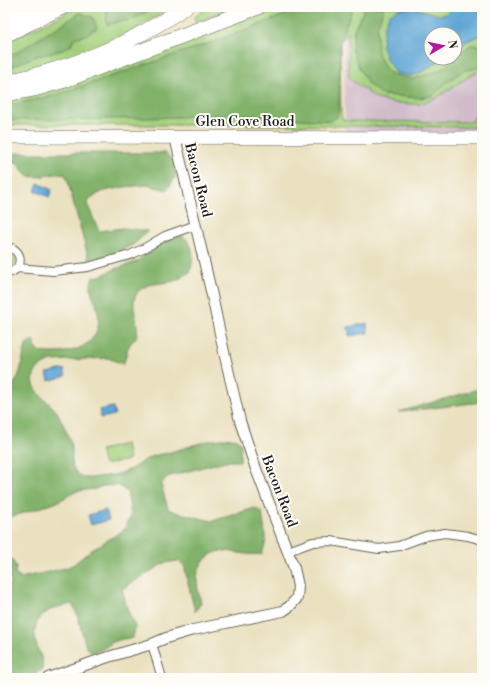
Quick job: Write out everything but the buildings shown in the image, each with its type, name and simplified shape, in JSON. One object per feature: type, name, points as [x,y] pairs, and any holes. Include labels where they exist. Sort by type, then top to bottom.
[{"type":"highway","points":[[7,19],[33,7]]},
{"type":"highway","points":[[7,34],[62,7]]},
{"type":"highway","points":[[7,82],[48,73],[105,52],[147,31],[185,7]]},
{"type":"highway","points":[[7,94],[65,80],[258,7]]},
{"type":"main road","name":"Glen Cove Road","points":[[7,137],[482,138]]},
{"type":"street","name":"Bacon Road","points":[[48,678],[193,630],[276,612],[290,606],[297,598],[298,586],[294,568],[256,469],[240,421],[175,137]]},
{"type":"street","points":[[17,268],[53,271],[88,267],[130,255],[165,236],[196,225]]},
{"type":"street","points":[[7,247],[14,248],[19,254],[20,261],[14,271],[7,273]]},
{"type":"street","points":[[288,551],[313,542],[331,541],[379,549],[399,546],[426,536],[445,533],[468,536],[482,540]]},
{"type":"street","points":[[152,644],[162,678]]},
{"type":"shaded area","points":[[344,7],[482,7],[482,133],[345,134]]},
{"type":"green space","points":[[76,7],[173,7],[119,38],[61,62],[7,74],[7,41]]},
{"type":"green space","points":[[106,7],[153,7],[142,15],[129,21],[119,21],[107,25]]},
{"type":"green space","points":[[207,7],[232,7],[196,22],[194,18]]},
{"type":"green space","points":[[282,7],[482,7],[482,69],[436,98],[420,104],[395,103],[377,99],[349,78],[348,32],[340,42],[341,115],[343,120],[472,122],[476,113],[479,113],[481,122],[478,126],[473,127],[7,125],[7,98]]},
{"type":"green space","points":[[306,7],[356,7],[352,9],[340,42],[339,107],[337,117],[331,121],[238,115],[116,119],[7,120],[7,105],[53,96],[215,41]]},
{"type":"green space","points":[[363,7],[384,7],[377,28],[378,54],[387,71],[392,74],[413,79],[439,71],[445,66],[463,66],[463,51],[470,45],[478,45],[482,49],[482,64],[480,67],[463,71],[448,81],[433,96],[420,98],[383,95],[368,84],[360,70],[352,49],[354,29],[363,12]]},
{"type":"green space","points":[[80,13],[93,17],[97,28],[86,35],[74,38],[71,45],[63,50],[34,57],[7,69],[7,55],[14,54]]},
{"type":"green space","points":[[7,153],[165,153],[176,163],[176,176],[167,190],[147,185],[124,187],[104,191],[90,198],[87,204],[99,231],[123,228],[148,231],[134,244],[115,253],[89,260],[66,175],[51,174],[37,177],[27,176],[17,163],[7,163]]},
{"type":"green space","points":[[177,236],[183,236],[192,248],[193,257],[190,272],[177,280],[145,287],[136,294],[134,306],[137,325],[136,338],[129,346],[123,364],[108,358],[52,361],[40,367],[36,371],[33,380],[34,385],[42,397],[57,412],[71,443],[73,467],[78,474],[85,478],[107,476],[128,471],[153,456],[169,453],[204,442],[229,438],[237,439],[241,445],[240,461],[225,461],[167,477],[161,484],[168,509],[175,512],[212,521],[255,508],[262,512],[266,541],[262,554],[253,555],[221,551],[208,557],[202,564],[197,576],[198,592],[201,603],[195,612],[184,565],[178,561],[164,563],[122,589],[128,611],[135,626],[133,638],[113,642],[101,650],[91,652],[86,647],[77,614],[72,604],[49,611],[43,614],[39,619],[35,633],[36,643],[42,659],[42,670],[28,678],[7,678],[7,590],[11,583],[7,562],[11,558],[16,567],[15,574],[20,578],[66,568],[124,530],[131,516],[127,492],[118,485],[77,491],[55,503],[7,518],[7,388],[16,381],[19,375],[27,343],[33,340],[36,348],[40,352],[51,353],[72,351],[90,342],[95,334],[98,324],[97,307],[91,291],[93,277],[101,276],[115,269],[136,262],[160,244]]},
{"type":"green space","points":[[7,251],[12,252],[16,259],[14,265],[7,268]]},
{"type":"green space","points":[[482,388],[482,402],[399,412]]},
{"type":"green space","points":[[126,444],[129,460],[104,465],[100,450]]},
{"type":"water","points":[[452,7],[482,7],[482,35],[467,41],[463,44],[463,26],[423,26],[423,66],[431,66],[422,72],[410,76],[396,73],[387,60],[382,46],[384,27],[389,15],[398,9],[414,8],[440,15],[447,14]]},
{"type":"water","points":[[38,183],[52,190],[49,197],[35,191]]},
{"type":"water","points":[[367,323],[368,333],[349,336],[348,327]]},
{"type":"water","points":[[64,369],[66,376],[49,381],[47,373]]},
{"type":"water","points":[[113,407],[115,415],[101,418],[99,410]]},
{"type":"water","points":[[106,510],[109,520],[91,525],[88,515]]}]
